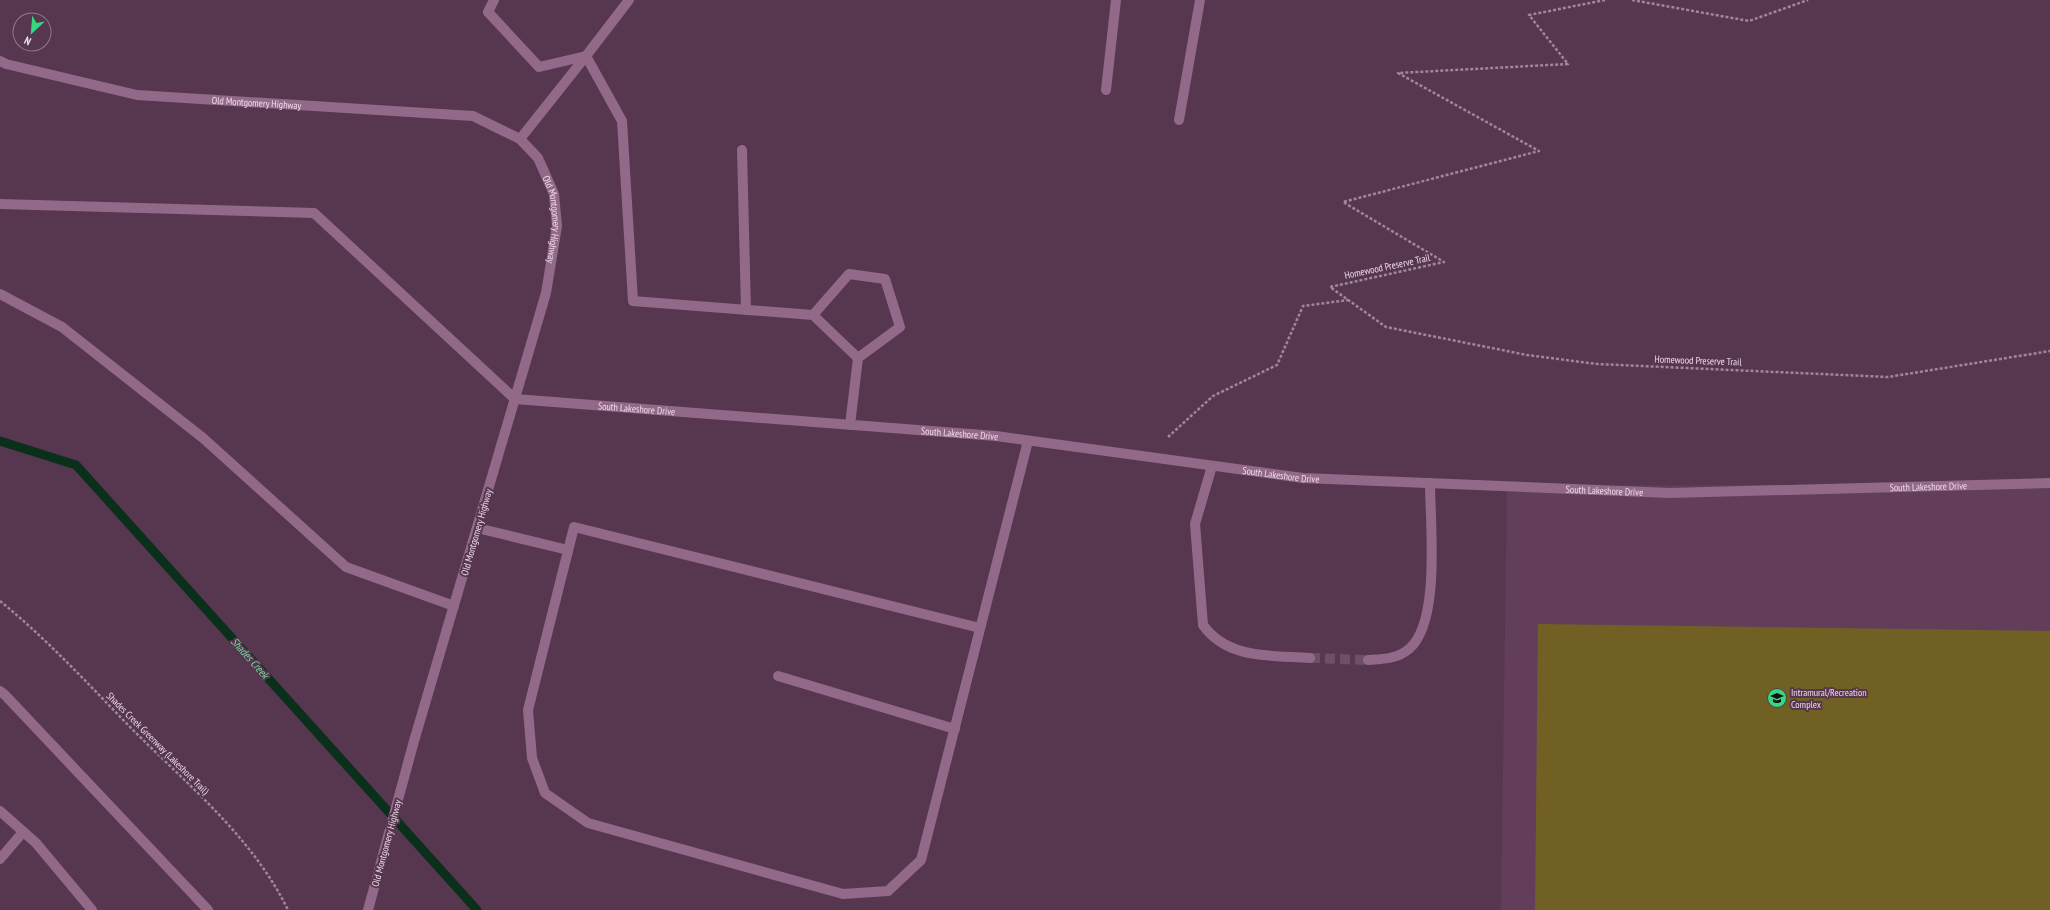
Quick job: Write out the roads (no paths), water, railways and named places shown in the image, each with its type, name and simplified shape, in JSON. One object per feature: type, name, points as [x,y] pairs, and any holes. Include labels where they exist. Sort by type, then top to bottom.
[{"type":"street","points":[[494,0],[488,12],[539,67],[586,56]]},
{"type":"street","points":[[520,139],[629,0]]},
{"type":"street","points":[[1106,90],[1116,0]]},
{"type":"street","points":[[1179,120],[1200,0]]},
{"type":"street","points":[[586,56],[622,121],[633,301],[813,315],[858,358]]},
{"type":"street","name":"Old Montgomery Highway","points":[[0,61],[6,64],[137,95],[473,116],[520,139],[538,158],[554,194],[557,226],[546,293],[414,741],[368,910]]},
{"type":"street","points":[[742,150],[746,310]]},
{"type":"street","points":[[0,204],[314,213],[514,399]]},
{"type":"street","points":[[813,315],[849,274],[885,279],[900,327],[858,358],[850,425]]},
{"type":"street","points":[[0,294],[62,327],[203,438],[346,567],[454,606]]},
{"type":"street","name":"South Lakeshore Drive","points":[[514,399],[996,436],[1303,478],[1670,493],[2050,483]]},
{"type":"street","points":[[980,628],[574,527],[528,710],[532,758],[545,794],[588,823],[843,894],[888,890],[921,860],[1028,441]]},
{"type":"street","points":[[1212,466],[1195,524],[1203,625],[1210,636],[1221,644],[1241,652],[1310,658]]},
{"type":"street","points":[[1368,660],[1388,659],[1409,649],[1416,640],[1425,623],[1431,587],[1430,483]]},
{"type":"street","points":[[477,528],[568,550]]},
{"type":"street","points":[[778,676],[955,728]]},
{"type":"street","points":[[0,691],[208,910]]},
{"type":"street","points":[[0,811],[36,843],[92,910]]},
{"type":"street","points":[[0,859],[23,832]]},
{"type":"waterway","name":"Shades Creek","points":[[0,441],[76,465],[477,910]]},
{"type":"tunnel","points":[[1310,658],[1368,660]]},
{"type":"place","name":"Intramural/Recreation Complex","points":[[1777,698]]}]
